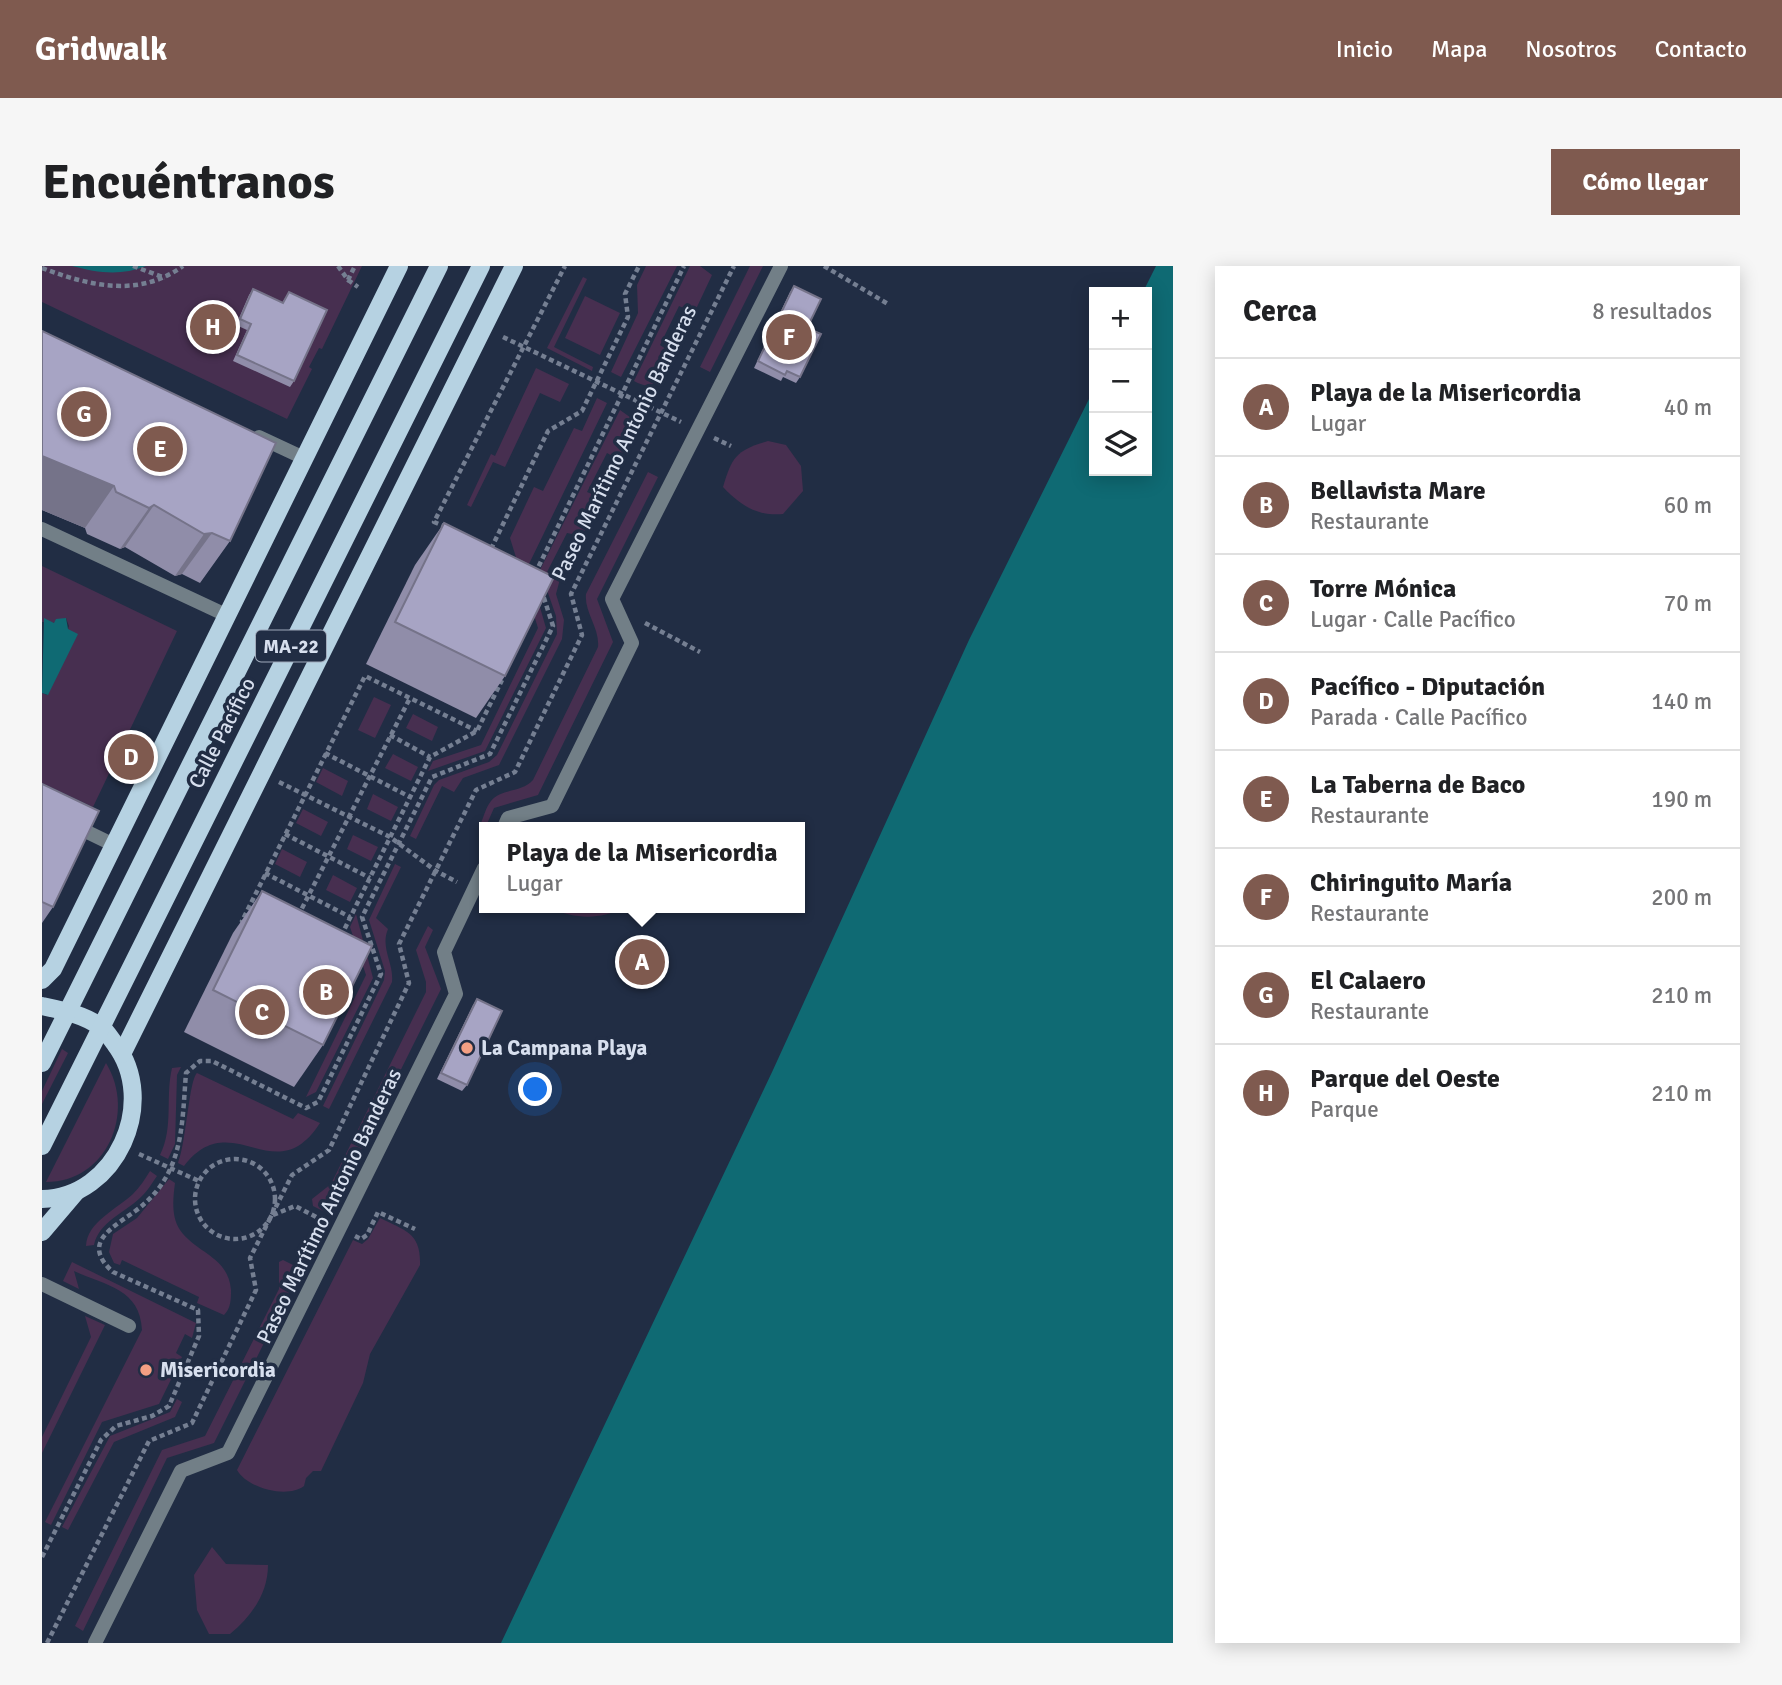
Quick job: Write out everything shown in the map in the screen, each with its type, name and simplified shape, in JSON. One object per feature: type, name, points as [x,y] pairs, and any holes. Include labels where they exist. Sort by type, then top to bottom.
[{"type":"main road","points":[[42,980],[53,969],[399,266]]},
{"type":"main road","name":"Calle Pacífico","points":[[42,1063],[439,266]]},
{"type":"main road","name":"Calle Pacífico","points":[[42,1146],[481,266]]},
{"type":"main road","points":[[122,1054],[514,266]]},
{"type":"main road","points":[[42,1006],[67,1012],[103,1028],[122,1054],[129,1071],[134,1106],[118,1155],[79,1189],[42,1232]]},
{"type":"main road","points":[[42,1199],[53,1199],[79,1189]]},
{"type":"street","points":[[506,822],[508,818],[552,806],[632,643],[612,599],[781,266]]},
{"type":"street","points":[[240,428],[304,458]]},
{"type":"street","points":[[42,529],[226,615]]},
{"type":"street","points":[[42,810],[114,845]]},
{"type":"street","name":"Paseo Marítimo Antonio Banderas","points":[[95,1643],[181,1471],[228,1453],[332,1250],[456,994],[444,952],[479,880]]},
{"type":"street","points":[[42,1284],[129,1326]]},
{"type":"path","points":[[338,266],[348,280],[358,287]]},
{"type":"path","points":[[348,280],[355,266]]},
{"type":"path","points":[[457,533],[434,522],[565,266]]},
{"type":"path","points":[[491,549],[548,431],[582,411],[628,317],[625,294],[639,266]]},
{"type":"path","points":[[42,1557],[101,1440],[116,1426],[152,1416],[169,1406],[199,1336],[198,1310],[113,1272],[102,1262],[99,1251],[102,1239],[147,1202],[170,1169],[179,1150],[186,1073],[200,1061],[223,1065],[306,1108],[318,1102],[381,974],[362,917],[432,777],[490,754],[553,626],[534,571],[684,266]]},
{"type":"path","name":"Paseo Marítimo Antonio Banderas","points":[[47,1643],[149,1441],[192,1423],[256,1290],[250,1258],[292,1175],[329,1150],[409,983],[399,944],[476,790],[515,772],[528,747],[582,635],[571,594],[734,266]]},
{"type":"path","points":[[824,266],[888,304]]},
{"type":"path","points":[[136,267],[165,278]]},
{"type":"path","points":[[42,268],[124,289],[165,278],[180,267]]},
{"type":"path","points":[[483,328],[731,446]]},
{"type":"path","points":[[480,543],[500,553]]},
{"type":"path","points":[[626,630],[642,621],[700,652]]},
{"type":"path","points":[[338,940],[430,757],[477,730],[506,672]]},
{"type":"path","points":[[252,926],[242,921],[365,676],[477,730]]},
{"type":"path","points":[[296,919],[410,698]]},
{"type":"path","points":[[390,735],[430,757]]},
{"type":"path","points":[[325,753],[410,797]]},
{"type":"path","points":[[263,773],[390,837],[436,871],[474,890]]},
{"type":"path","points":[[285,834],[370,878]]},
{"type":"path","points":[[265,873],[350,917]]},
{"type":"path","points":[[123,1146],[199,1181]]},
{"type":"path","points":[[237,1160],[248,1162],[266,1174],[272,1183],[275,1194],[272,1215],[254,1234],[229,1239],[217,1235],[199,1217],[195,1204],[199,1181],[216,1164],[237,1160]]},
{"type":"shaded area","points":[[42,266],[362,266],[322,349],[319,348],[309,367],[312,369],[287,419],[42,302]]},
{"type":"shaded area","points":[[72,266],[146,266],[109,272]]},
{"type":"shaded area","points":[[646,266],[677,266],[621,377],[611,372],[638,313],[637,285]]},
{"type":"shaded area","points":[[690,266],[700,266],[712,275],[696,309],[692,312],[679,306],[660,345],[673,354],[659,380],[655,384],[642,385],[634,381]]},
{"type":"shaded area","points":[[750,266],[763,266],[710,372],[700,367]]},
{"type":"shaded area","points":[[1156,266],[1173,266],[1173,1643],[501,1643],[773,1070],[969,640],[1089,399],[1089,476],[1152,476],[1152,287],[1146,287]]},
{"type":"shaded area","points":[[583,277],[587,279],[554,347],[593,367],[592,371],[547,348]]},
{"type":"shaded area","points":[[585,296],[620,313],[600,355],[565,338]]},
{"type":"shaded area","points":[[536,368],[569,384],[560,402],[540,393],[505,467],[493,462],[471,507],[467,505],[491,454],[495,456]]},
{"type":"shaded area","points":[[597,398],[607,403],[528,566],[546,628],[485,751],[428,771],[433,761],[481,745],[538,628],[510,538],[534,487],[543,491],[574,428],[582,431]]},
{"type":"shaded area","points":[[620,410],[634,420],[630,441],[618,459],[607,453],[587,492],[599,497],[600,502],[582,536],[567,533],[547,572],[560,579],[556,594],[564,620],[562,639],[499,765],[463,778],[454,792],[442,786],[416,839],[410,836],[434,785],[439,780],[489,762],[497,755],[557,634],[556,616],[540,570]]},
{"type":"shaded area","points":[[768,441],[786,445],[801,466],[803,491],[783,514],[765,513],[750,508],[736,500],[723,487],[729,468],[737,456]]},
{"type":"shaded area","points":[[648,472],[658,477],[597,599],[613,642],[538,795],[494,808],[488,822],[481,822],[486,809],[495,797],[523,787],[533,780],[598,647],[597,633],[587,607],[586,594]]},
{"type":"shaded area","points":[[42,566],[177,631],[93,807],[42,783],[42,693],[47,695],[69,626],[66,618],[55,623],[42,622]]},
{"type":"shaded area","points":[[44,618],[54,623],[56,619],[66,618],[68,629],[78,634],[48,695],[42,693]]},
{"type":"shaded area","points":[[374,697],[391,705],[375,738],[358,730]]},
{"type":"shaded area","points":[[413,714],[438,727],[432,741],[406,728]]},
{"type":"shaded area","points":[[393,754],[418,767],[411,781],[385,768]]},
{"type":"shaded area","points":[[323,768],[348,781],[342,796],[316,782]]},
{"type":"shaded area","points":[[373,794],[398,807],[391,821],[367,809]]},
{"type":"shaded area","points":[[303,809],[328,822],[321,836],[296,823]]},
{"type":"shaded area","points":[[353,835],[378,847],[371,861],[347,849]]},
{"type":"shaded area","points":[[282,849],[307,862],[300,877],[275,864]]},
{"type":"shaded area","points":[[395,864],[401,867],[376,918],[388,929],[386,949],[392,982],[329,1109],[323,1106],[384,980],[385,971],[369,920]]},
{"type":"shaded area","points":[[333,875],[357,888],[350,902],[326,890]]},
{"type":"shaded area","points":[[566,913],[611,913],[587,917]]},
{"type":"shaded area","points":[[356,914],[373,978],[316,1092],[306,1097],[366,975],[350,927]]},
{"type":"shaded area","points":[[428,926],[433,930],[425,947],[441,989],[329,1214],[313,1206],[312,1199],[331,1184],[426,992],[426,982],[416,950]]},
{"type":"shaded area","points":[[62,1049],[68,1053],[42,1104],[42,1091]]},
{"type":"shaded area","points":[[106,1063],[115,1082],[118,1102],[110,1141],[100,1157],[85,1170],[67,1179],[46,1182]]},
{"type":"shaded area","points":[[181,1067],[177,1075],[175,1144],[168,1159],[160,1155],[167,1134],[170,1079],[172,1068]]},
{"type":"shaded area","points":[[197,1073],[293,1119],[298,1113],[320,1123],[303,1142],[287,1151],[219,1143],[202,1149],[184,1166],[178,1163]]},
{"type":"shaded area","points":[[150,1171],[157,1176],[145,1193],[101,1230],[94,1245],[86,1246],[97,1223],[133,1194]]},
{"type":"shaded area","points":[[169,1179],[175,1183],[174,1213],[180,1230],[218,1262],[229,1279],[231,1300],[224,1315],[197,1303],[199,1297],[122,1260],[120,1265],[114,1263],[109,1252],[113,1234],[137,1218]]},
{"type":"shaded area","points":[[380,1218],[415,1239],[420,1265],[370,1354],[363,1383],[321,1471],[313,1471],[306,1478],[304,1486],[288,1492],[268,1490],[249,1482],[237,1470],[353,1240],[362,1244]]},
{"type":"shaded area","points":[[283,1260],[301,1269],[214,1443],[167,1458],[83,1631],[75,1626],[162,1450],[205,1436],[279,1289],[279,1262]]},
{"type":"shaded area","points":[[72,1262],[196,1323],[192,1338],[185,1334],[176,1353],[182,1357],[159,1404],[102,1422],[51,1525],[45,1522],[142,1330],[135,1306],[120,1291],[74,1271],[79,1289],[63,1281]]},
{"type":"shaded area","points":[[85,1316],[105,1325],[42,1453],[42,1437],[91,1337]]},
{"type":"shaded area","points":[[177,1399],[182,1402],[175,1417],[114,1442],[68,1530],[62,1527],[110,1436],[170,1412]]},
{"type":"shaded area","points":[[212,1547],[226,1564],[268,1565],[262,1594],[245,1620],[230,1634],[209,1634],[197,1610],[194,1575]]},
{"type":"building","points":[[794,286],[821,299],[807,328],[821,334],[800,377],[787,371],[785,375],[758,361]]},
{"type":"building","points":[[253,289],[283,303],[289,292],[327,310],[294,381],[237,355],[251,324],[240,319]]},
{"type":"building","points":[[42,331],[276,443],[230,541],[212,533],[204,534],[154,505],[149,508],[116,492],[114,486],[42,456]]},
{"type":"building","points":[[444,523],[554,577],[505,676],[395,622]]},
{"type":"building","points":[[42,784],[99,811],[53,907],[42,902]]},
{"type":"building","points":[[262,891],[372,946],[323,1045],[213,990]]},
{"type":"building","name":"La Campana Playa","points":[[477,999],[502,1011],[467,1085],[441,1073]]},
{"type":"place","name":"Parque del Oeste","points":[[213,327]]},
{"type":"place","name":"Chiringuito María","points":[[789,337]]},
{"type":"place","name":"El Calaero","points":[[84,414]]},
{"type":"place","name":"La Taberna de Baco","points":[[160,449]]},
{"type":"place","name":"Pacífico - Diputación","points":[[131,757]]},
{"type":"place","name":"Playa de la Misericordia","points":[[642,962]]},
{"type":"place","name":"Bellavista Mare","points":[[326,992]]},
{"type":"place","name":"Torre Mónica","points":[[262,1012]]},
{"type":"place","name":"La Campana Playa","points":[[467,1048]]},
{"type":"place","name":"Misericordia","points":[[146,1370]]}]
